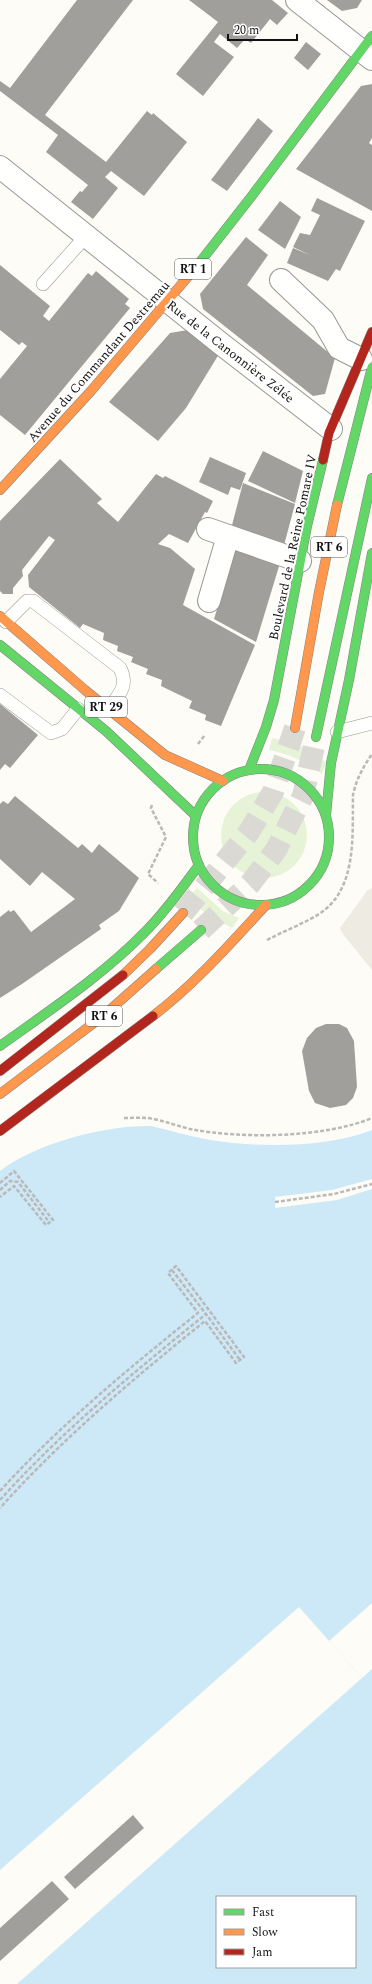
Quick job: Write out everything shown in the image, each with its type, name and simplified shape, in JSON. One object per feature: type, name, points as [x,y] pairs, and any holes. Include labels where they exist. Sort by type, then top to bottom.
[{"type":"main road","name":"Avenue du Commandant Destremau","points":[[0,490],[80,404],[168,301],[368,48]]},
{"type":"main road","name":"Boulevard de la Reine Pomare IV","points":[[249,770],[266,727],[274,700],[300,561],[318,478],[331,429],[366,363],[372,332]]},
{"type":"main road","name":"RT 6","points":[[295,728],[309,639],[351,443],[366,363]]},
{"type":"main road","name":"RT 6","points":[[316,737],[372,478]]},
{"type":"main road","points":[[326,815],[330,771],[337,732],[349,681],[372,553]]},
{"type":"main road","name":"RT 29","points":[[3,619],[165,755],[222,781]]},
{"type":"main road","name":"RT 29","points":[[0,645],[78,709],[166,786],[196,816]]},
{"type":"main road","points":[[271,769],[292,776],[313,792],[322,805],[330,832],[326,859],[318,875],[307,888],[292,898],[266,905],[245,903],[226,896],[210,882],[199,866],[193,846],[196,816],[207,796],[222,781],[240,772],[249,770],[271,769]]},
{"type":"main road","points":[[0,1046],[118,958],[150,928],[199,866]]},
{"type":"main road","points":[[0,1131],[157,1014],[185,989],[266,905]]},
{"type":"main road","name":"RT 6","points":[[0,1071],[113,984],[150,949],[183,914]]},
{"type":"main road","name":"RT 6","points":[[0,1094],[103,1016],[201,930]]},
{"type":"street","points":[[297,0],[368,48]]},
{"type":"street","name":"Rue de la Canonnière Zélée","points":[[0,167],[331,429]]},
{"type":"street","points":[[281,280],[323,320],[339,348],[366,363]]},
{"type":"street","points":[[209,601],[218,532],[300,561]]},
{"type":"lane","points":[[43,284],[86,236]]},
{"type":"lane","points":[[3,619],[27,602],[33,601],[120,668],[125,677],[124,686],[109,709]]},
{"type":"lane","points":[[0,695],[52,733],[62,729],[78,709]]},
{"type":"lane","points":[[337,732],[372,723]]},
{"type":"path","points":[[182,764],[205,735]]},
{"type":"path","points":[[234,939],[250,948],[320,913],[336,896],[346,879],[352,861],[353,795],[355,786],[363,768],[372,754]]},
{"type":"path","points":[[166,786],[153,799],[151,808],[166,837],[148,874],[175,897]]},
{"type":"path","points":[[124,1118],[152,1119],[191,1129],[258,1135],[298,1134],[326,1130],[350,1125],[372,1118]]},
{"type":"path","points":[[0,1183],[14,1171],[53,1220],[46,1225],[14,1186],[0,1197]]},
{"type":"path","points":[[0,1190],[10,1181],[18,1182],[49,1222]]},
{"type":"path","points":[[275,1202],[334,1194],[372,1184]]},
{"type":"path","points":[[0,1491],[52,1438],[99,1395],[198,1313],[168,1272],[176,1266],[244,1357],[236,1363],[205,1321],[106,1403],[48,1457],[0,1508]]},
{"type":"path","points":[[172,1270],[240,1360]]},
{"type":"path","points":[[0,1500],[55,1442],[97,1404],[206,1314]]},
{"type":"green space","points":[[272,738],[297,744],[326,762],[322,774],[297,759],[269,750]]},
{"type":"green space","points":[[264,792],[280,795],[288,799],[300,811],[304,819],[307,835],[304,851],[300,859],[288,871],[280,875],[264,878],[248,875],[240,871],[228,859],[224,851],[221,835],[224,819],[228,811],[240,799],[248,795]]},
{"type":"green space","points":[[197,888],[223,911],[239,918],[232,928],[204,912],[188,897]]},
{"type":"shaded area","points":[[372,888],[372,970],[342,933],[340,928],[367,891]]},
{"type":"water","points":[[133,1126],[151,1126],[217,1141],[255,1145],[316,1143],[355,1136],[372,1130],[372,1984],[17,1984],[362,1678],[299,1607],[0,1870],[0,1171],[32,1152],[52,1144],[93,1132]]},
{"type":"pier","points":[[372,1179],[372,1189],[337,1200],[275,1208],[275,1197],[332,1190]]},
{"type":"pier","points":[[372,1603],[372,1669],[362,1678],[329,1641]]},
{"type":"building","points":[[77,0],[133,0],[45,115],[106,162],[147,111],[152,115],[153,113],[187,142],[144,196],[111,171],[105,177],[118,188],[93,219],[71,202],[80,191],[82,192],[88,185],[46,152],[58,135],[0,91],[0,81],[10,88]]},
{"type":"building","points":[[189,0],[272,0],[288,13],[277,25],[270,19],[251,43],[245,39],[237,48],[220,34],[214,42],[234,57],[203,96],[176,74],[218,22]]},
{"type":"building","points":[[327,0],[362,0],[357,8],[342,11]]},
{"type":"building","points":[[306,42],[321,54],[308,70],[294,58]]},
{"type":"building","points":[[372,84],[372,138],[369,143],[372,145],[372,211],[296,169],[361,86]]},
{"type":"building","points":[[258,118],[273,131],[227,191],[211,180]]},
{"type":"building","points":[[317,198],[365,221],[340,271],[336,269],[328,281],[287,263],[293,248],[310,255],[293,247],[300,233],[310,235],[320,215],[311,211]]},
{"type":"building","points":[[280,201],[301,217],[285,249],[258,230]]},
{"type":"building","points":[[246,237],[268,255],[247,285],[335,358],[325,394],[313,396],[203,309],[200,294]]},
{"type":"building","points":[[0,265],[50,306],[43,316],[49,321],[88,273],[92,276],[96,271],[129,299],[125,304],[130,308],[25,435],[0,415],[0,379],[27,346],[22,342],[19,345],[0,330]]},
{"type":"building","points":[[188,330],[219,354],[186,408],[158,441],[109,402],[170,333]]},
{"type":"building","points":[[263,451],[303,471],[295,503],[248,481]]},
{"type":"building","points":[[210,457],[246,473],[240,490],[231,487],[228,495],[199,482]]},
{"type":"building","points":[[60,459],[102,499],[97,503],[118,522],[156,474],[163,478],[165,476],[213,501],[207,513],[205,512],[188,543],[169,534],[158,544],[170,548],[195,569],[183,605],[255,645],[221,726],[205,720],[206,715],[189,708],[192,701],[161,686],[162,680],[146,674],[148,669],[131,662],[133,657],[117,651],[118,646],[103,640],[104,633],[83,624],[80,628],[29,587],[28,575],[55,540],[49,536],[22,570],[23,576],[13,588],[13,594],[3,594],[0,591],[0,521]]},
{"type":"building","points":[[243,483],[295,504],[283,549],[231,529]]},
{"type":"building","points":[[236,548],[280,563],[256,642],[214,619]]},
{"type":"building","points":[[0,704],[38,735],[10,768],[5,764],[0,770]]},
{"type":"building","points":[[15,796],[78,848],[82,844],[92,853],[99,844],[139,878],[119,911],[99,925],[101,929],[0,998],[0,917],[9,910],[10,912],[14,910],[31,932],[75,899],[42,872],[30,886],[0,859],[0,804],[3,801],[8,804]]},
{"type":"building","points":[[326,1024],[339,1024],[347,1028],[354,1041],[357,1087],[353,1098],[346,1105],[330,1108],[315,1103],[309,1091],[302,1051],[307,1038],[316,1028]]},
{"type":"building","points":[[133,1815],[144,1828],[75,1889],[64,1877]]},
{"type":"building","points":[[52,1881],[69,1899],[0,1961],[0,1928]]},
{"type":"tunnel","points":[[183,913],[249,832],[273,792],[295,728]]},
{"type":"tunnel","points":[[201,930],[250,884],[276,850],[303,796],[316,737]]},
{"type":"traffic: fast","points":[[197,266],[372,36]]},
{"type":"traffic: fast","points":[[337,505],[372,367]]},
{"type":"traffic: fast","points":[[249,770],[266,727],[274,700],[307,526],[323,460]]},
{"type":"traffic: fast","points":[[316,737],[372,478]]},
{"type":"traffic: fast","points":[[326,815],[331,763],[349,680],[372,553]]},
{"type":"traffic: fast","points":[[0,645],[106,731],[196,816]]},
{"type":"traffic: fast","points":[[254,769],[268,769],[287,774],[299,780],[314,794],[324,811],[328,824],[329,837],[328,850],[324,863],[318,875],[304,890],[299,894],[281,902],[268,905],[254,905],[235,900],[223,894],[208,880],[204,875],[196,857],[193,844],[193,830],[198,811],[204,799],[218,784],[223,780],[241,772],[254,769]]},
{"type":"traffic: fast","points":[[0,1046],[94,978],[112,963],[146,931],[174,899],[199,865]]},
{"type":"traffic: fast","points":[[156,969],[201,930]]},
{"type":"traffic: slow","points":[[0,490],[91,391],[197,266]]},
{"type":"traffic: slow","points":[[295,728],[319,592],[337,505]]},
{"type":"traffic: slow","points":[[0,616],[85,690],[165,755],[223,781]]},
{"type":"traffic: slow","points":[[153,1016],[198,977],[266,905]]},
{"type":"traffic: slow","points":[[123,975],[150,949],[183,913]]},
{"type":"traffic: slow","points":[[0,1094],[103,1016],[156,969]]},
{"type":"traffic: jam","points":[[323,460],[329,433],[372,332]]},
{"type":"traffic: jam","points":[[0,1071],[123,975]]},
{"type":"traffic: jam","points":[[0,1131],[153,1016]]}]
